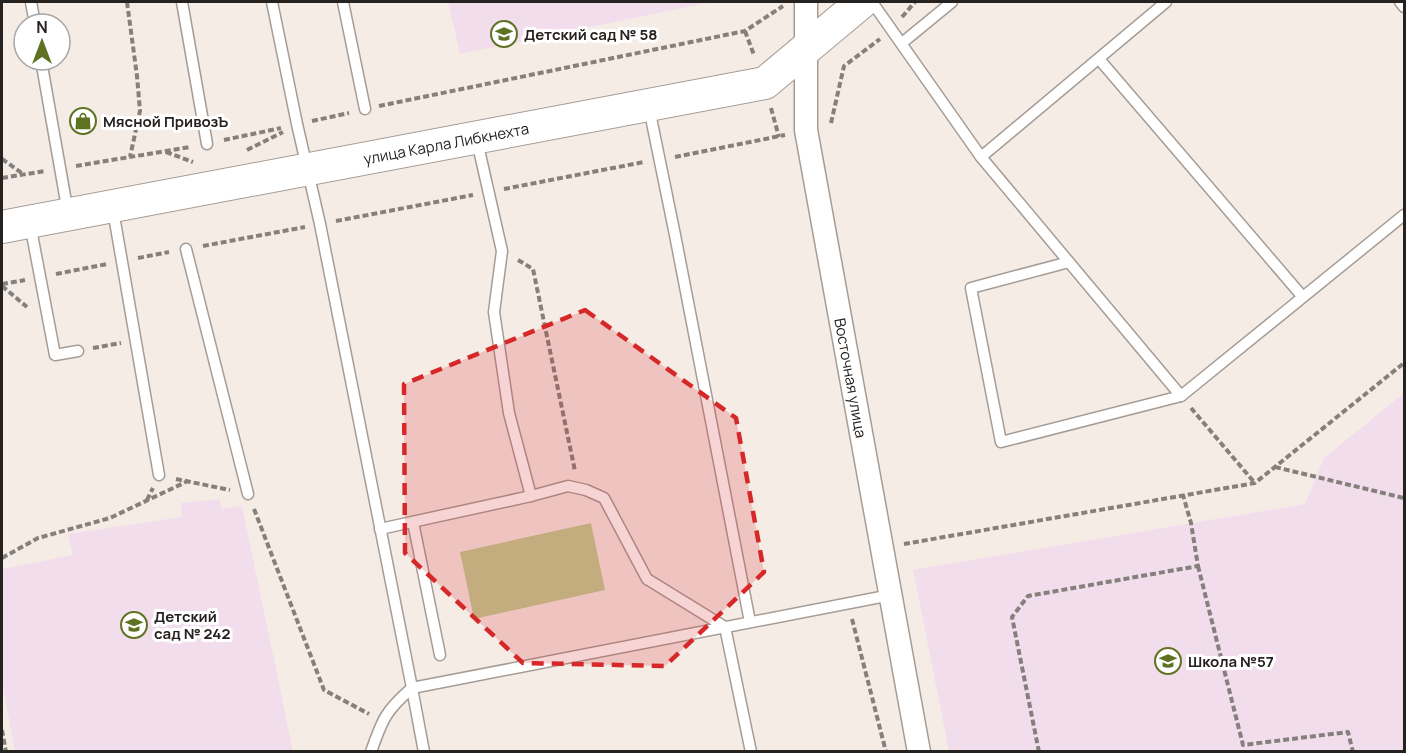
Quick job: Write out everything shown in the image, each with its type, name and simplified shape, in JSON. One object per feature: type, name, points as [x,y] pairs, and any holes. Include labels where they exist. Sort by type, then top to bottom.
[{"type":"main road","name":"улица Карла Либкнехта","points":[[16,225],[765,83],[862,2]]},
{"type":"street","name":"Восточная улица","points":[[806,2],[806,130],[920,752]]},
{"type":"lane","points":[[182,2],[207,144]]},
{"type":"lane","points":[[272,2],[320,224],[424,752]]},
{"type":"lane","points":[[343,2],[365,109]]},
{"type":"lane","points":[[872,2],[981,157],[1181,396]]},
{"type":"lane","points":[[902,43],[952,2]]},
{"type":"lane","points":[[981,157],[1166,2]]},
{"type":"lane","points":[[1400,2],[1404,7]]},
{"type":"lane","points":[[1099,59],[1302,296]]},
{"type":"lane","points":[[43,72],[68,215]]},
{"type":"lane","points":[[648,105],[750,622]]},
{"type":"lane","points":[[476,138],[502,251],[494,312],[509,413],[531,496]]},
{"type":"lane","points":[[112,206],[159,475]]},
{"type":"lane","points":[[1069,262],[971,288],[1001,442],[1181,396],[1404,215]]},
{"type":"lane","points":[[16,225],[40,277],[55,355],[78,351]]},
{"type":"lane","points":[[186,249],[248,494]]},
{"type":"lane","points":[[380,529],[568,486],[604,498],[647,579],[725,627],[751,752]]},
{"type":"lane","points":[[413,522],[440,655]]},
{"type":"lane","points":[[371,752],[382,721],[396,702],[412,688],[891,595]]},
{"type":"path","points":[[126,2],[140,111],[130,157]]},
{"type":"path","points":[[207,144],[745,31],[789,2]]},
{"type":"path","points":[[2,285],[830,126],[844,66],[893,29],[915,2]]},
{"type":"path","points":[[238,152],[249,150],[297,124]]},
{"type":"path","points":[[2,177],[190,147]]},
{"type":"path","points":[[166,152],[192,162],[203,159]]},
{"type":"path","points":[[2,159],[24,174]]},
{"type":"path","points":[[502,251],[533,269],[579,489]]},
{"type":"path","points":[[2,285],[49,324]]},
{"type":"path","points":[[78,351],[136,340]]},
{"type":"path","points":[[903,544],[1255,483],[1404,363]]},
{"type":"path","points":[[1181,396],[1255,483]]},
{"type":"path","points":[[1275,467],[1404,498]]},
{"type":"path","points":[[159,475],[248,494],[324,690],[382,721]]},
{"type":"path","points":[[2,558],[38,538],[110,518],[188,482]]},
{"type":"path","points":[[1183,495],[1242,745],[1348,732],[1353,752]]},
{"type":"path","points":[[1039,752],[1012,617],[1028,596],[1198,566]]},
{"type":"path","points":[[848,603],[886,752]]},
{"type":"path","points":[[2,730],[6,752]]},
{"type":"highlighted area","points":[[585,310],[736,418],[764,572],[665,666],[523,663],[405,553],[404,384]]},
{"type":"shaded area","name":"Детский сад № 58","points":[[448,2],[711,2],[460,54]]},
{"type":"shaded area","name":"Школа №57","points":[[1404,393],[1404,751],[949,751],[913,570],[1305,504],[1324,458]]},
{"type":"shaded area","name":"Детский сад № 242","points":[[220,499],[221,509],[242,506],[293,751],[15,751],[2,682],[2,569],[73,555],[68,534],[182,517],[181,503]]},
{"type":"green space","points":[[591,523],[605,590],[474,619],[460,552]]},
{"type":"place","name":"Детский сад № 58","points":[[504,34]]},
{"type":"place","name":"Мясной ПривозЪ","points":[[83,121]]},
{"type":"place","name":"Детский сад № 242","points":[[134,625]]},
{"type":"place","name":"Школа №57","points":[[1168,661]]}]
